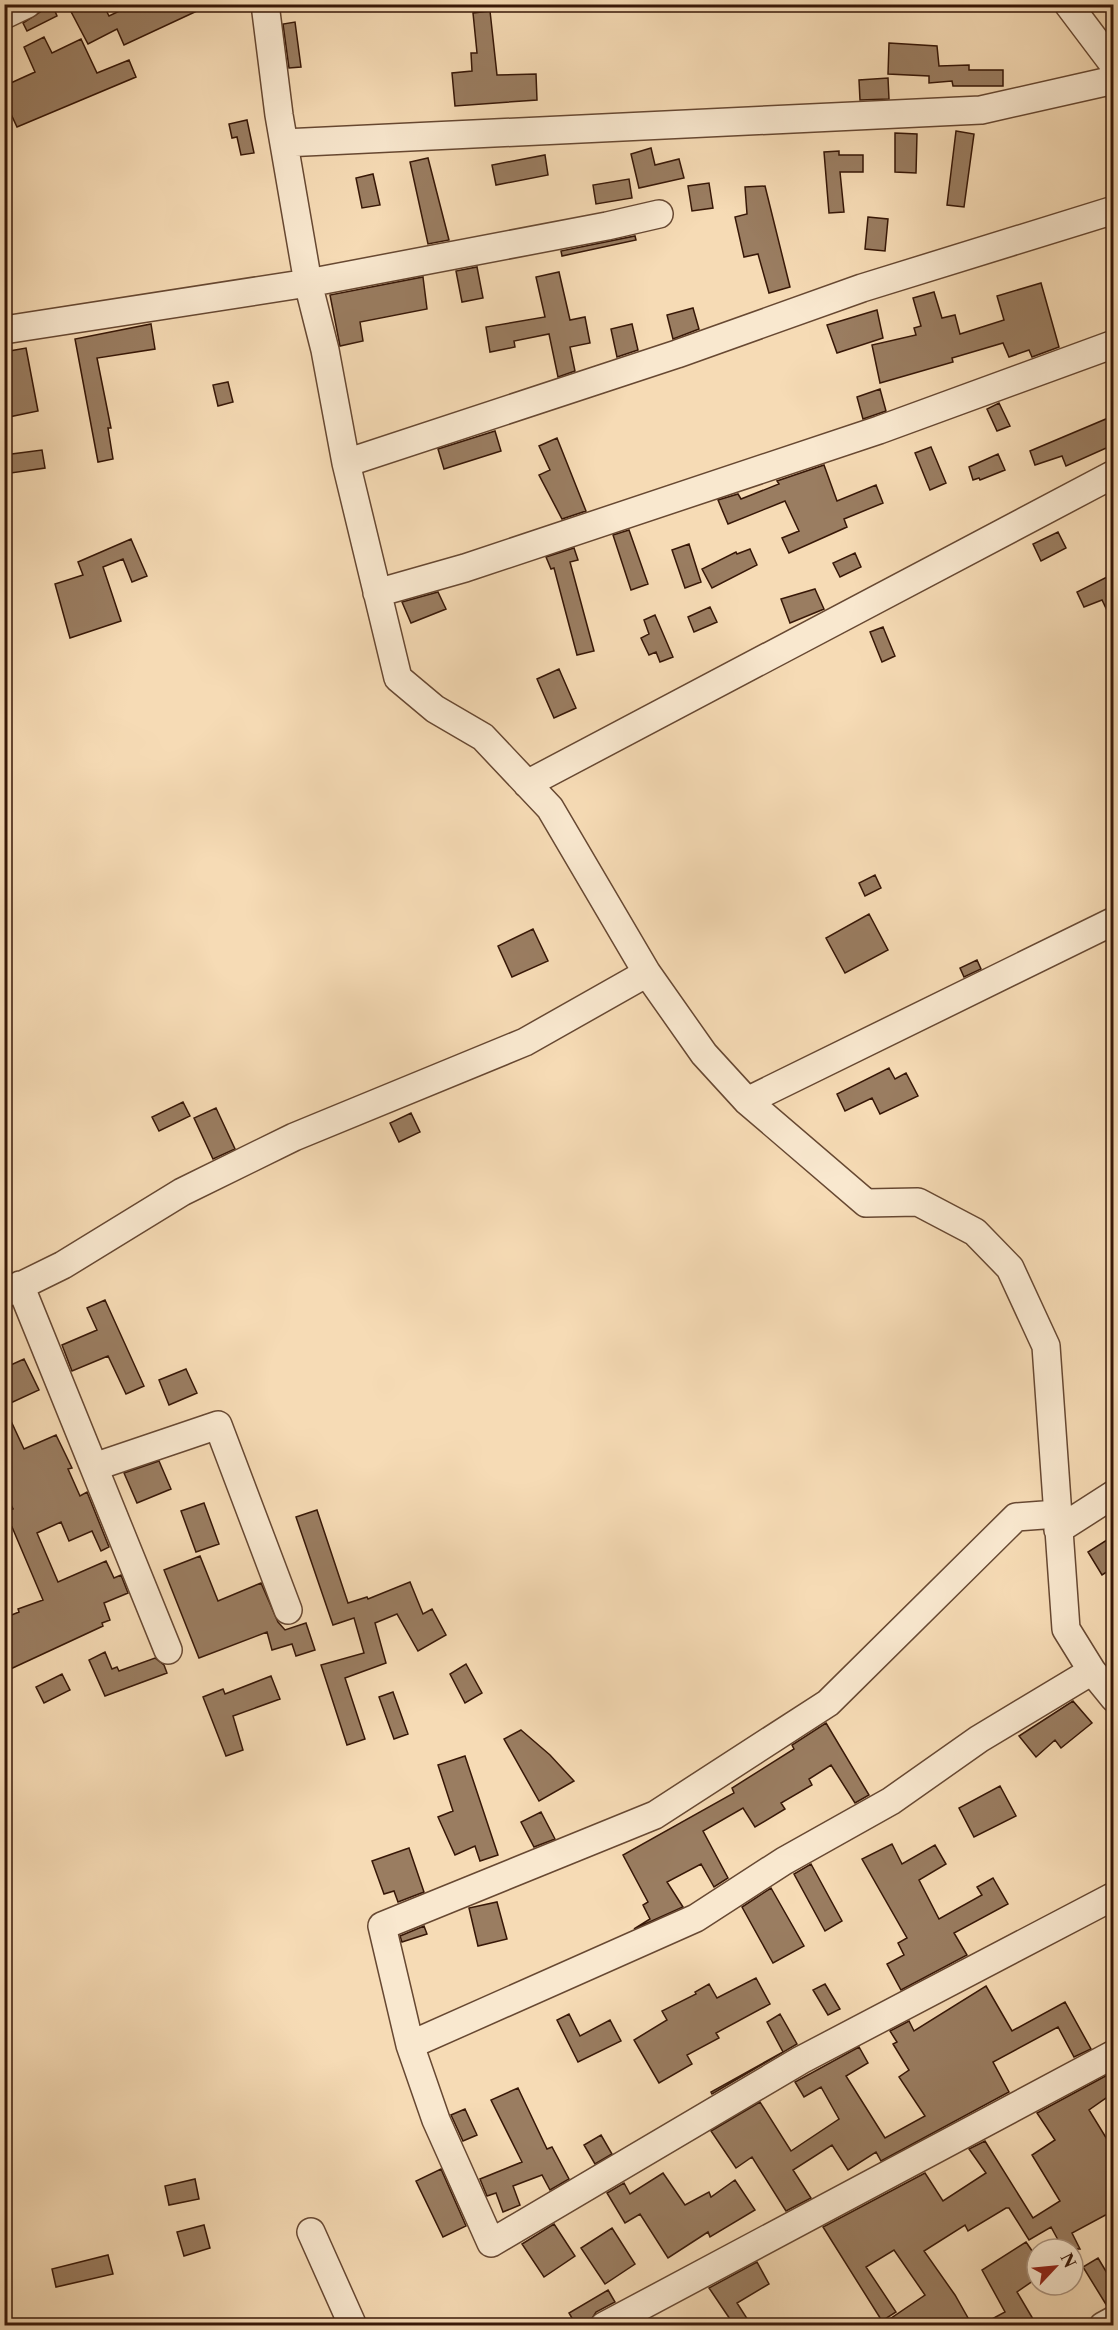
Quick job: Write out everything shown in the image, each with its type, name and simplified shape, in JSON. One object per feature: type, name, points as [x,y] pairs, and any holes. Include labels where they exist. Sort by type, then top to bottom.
[{"type":"street","points":[[4,15],[27,4]]},
{"type":"street","points":[[264,4],[308,283],[325,350],[346,463],[398,678],[435,709],[483,737],[550,808],[647,973],[704,1054],[747,1101],[866,1203],[918,1202],[975,1232],[1010,1268],[1046,1346],[1066,1629],[1092,1671],[1113,1698]]},
{"type":"street","points":[[1068,4],[1113,65]]},
{"type":"street","points":[[284,142],[981,110],[1113,80]]},
{"type":"street","points":[[346,463],[677,354],[862,288],[1113,210]]},
{"type":"street","points":[[4,330],[308,283],[659,214]]},
{"type":"street","points":[[377,593],[465,568],[879,430],[1113,344]]},
{"type":"street","points":[[527,784],[1113,474]]},
{"type":"street","points":[[747,1101],[1113,921]]},
{"type":"street","points":[[168,1650],[94,1467],[12,1290],[63,1265],[182,1192],[294,1137],[525,1042],[647,973]]},
{"type":"street","points":[[94,1467],[218,1425],[288,1610]]},
{"type":"street","points":[[1113,1494],[1058,1522],[1016,1517],[828,1703],[655,1815],[382,1926],[410,2044],[436,2120],[491,2243],[801,2060],[1113,1896]]},
{"type":"street","points":[[410,2044],[696,1918],[784,1861],[891,1801],[979,1739],[1092,1671]]},
{"type":"street","points":[[604,2325],[1113,2054]]},
{"type":"street","points":[[311,2232],[353,2325]]},
{"type":"street","points":[[1104,2325],[1113,2320]]},
{"type":"building","points":[[52,4],[57,16],[27,31],[23,23]]},
{"type":"building","points":[[67,4],[103,4],[109,16],[134,4],[212,4],[124,45],[117,29],[88,44]]},
{"type":"building","points":[[490,11],[497,75],[536,74],[537,100],[455,106],[452,73],[472,71],[471,53],[477,53],[473,13]]},
{"type":"building","points":[[295,22],[301,67],[289,68],[283,24]]},
{"type":"building","points":[[44,37],[52,53],[81,39],[97,73],[129,60],[136,77],[17,127],[4,99],[4,86],[35,72],[24,47]]},
{"type":"building","points":[[889,43],[937,46],[939,66],[969,65],[969,70],[1003,70],[1003,86],[953,86],[952,81],[929,83],[929,76],[888,74]]},
{"type":"building","points":[[888,78],[889,99],[860,100],[859,80]]},
{"type":"building","points":[[247,120],[254,153],[241,155],[237,137],[232,138],[229,124]]},
{"type":"building","points":[[956,131],[974,134],[964,207],[947,205]]},
{"type":"building","points":[[895,133],[917,134],[916,173],[895,172]]},
{"type":"building","points":[[651,148],[655,165],[679,159],[684,178],[639,188],[631,154]]},
{"type":"building","points":[[839,151],[839,155],[863,155],[863,172],[840,172],[844,212],[829,213],[824,152]]},
{"type":"building","points":[[545,155],[548,175],[496,185],[492,165]]},
{"type":"building","points":[[428,158],[449,240],[428,244],[410,162]]},
{"type":"building","points":[[373,174],[380,205],[362,208],[356,178]]},
{"type":"building","points":[[629,179],[632,198],[596,204],[593,185]]},
{"type":"building","points":[[709,183],[713,208],[692,211],[688,186]]},
{"type":"building","points":[[765,186],[790,287],[769,293],[758,254],[744,257],[735,217],[747,214],[745,187]]},
{"type":"building","points":[[868,217],[888,219],[885,251],[865,249]]},
{"type":"building","points":[[635,236],[636,240],[562,256],[561,251]]},
{"type":"building","points":[[477,267],[483,298],[462,302],[456,271]]},
{"type":"building","points":[[559,272],[570,320],[585,317],[590,343],[570,347],[575,371],[558,377],[549,334],[514,341],[515,347],[490,352],[486,327],[545,317],[536,277]]},
{"type":"building","points":[[423,277],[427,309],[360,322],[363,341],[340,346],[330,295]]},
{"type":"building","points":[[1041,283],[1059,347],[1032,357],[1029,350],[1009,357],[1003,343],[952,358],[953,362],[880,383],[872,345],[916,335],[914,328],[921,326],[913,298],[934,292],[942,318],[955,315],[960,334],[1004,320],[997,296]]},
{"type":"building","points":[[693,308],[699,329],[673,339],[667,315]]},
{"type":"building","points":[[877,310],[883,338],[837,353],[827,325]]},
{"type":"building","points":[[151,324],[155,349],[97,358],[111,428],[108,428],[113,459],[98,462],[75,339]]},
{"type":"building","points":[[632,324],[638,350],[617,357],[611,329]]},
{"type":"building","points":[[26,348],[38,411],[4,418],[4,352]]},
{"type":"building","points":[[228,382],[233,402],[218,406],[213,385]]},
{"type":"building","points":[[880,389],[886,411],[863,419],[857,397]]},
{"type":"building","points":[[999,403],[1010,426],[997,431],[987,409]]},
{"type":"building","points":[[1113,416],[1113,445],[1066,466],[1062,456],[1035,465],[1030,451]]},
{"type":"building","points":[[495,431],[501,451],[444,469],[438,449]]},
{"type":"building","points":[[557,438],[586,511],[562,519],[539,475],[550,470],[539,446]]},
{"type":"building","points":[[931,447],[946,483],[930,490],[915,453]]},
{"type":"building","points":[[42,450],[45,468],[4,474],[4,455]]},
{"type":"building","points":[[998,454],[1005,470],[980,480],[979,478],[973,480],[969,467]]},
{"type":"building","points":[[824,465],[837,501],[876,485],[883,503],[844,519],[847,527],[789,553],[782,538],[799,531],[785,501],[728,524],[718,500],[738,494],[741,499],[779,484],[777,481]]},
{"type":"building","points":[[629,530],[648,584],[631,590],[613,535]]},
{"type":"building","points":[[1058,532],[1066,548],[1041,561],[1033,544]]},
{"type":"building","points":[[131,539],[147,576],[132,582],[123,559],[103,567],[121,621],[70,638],[55,584],[83,575],[78,562]]},
{"type":"building","points":[[689,544],[701,582],[685,588],[672,550]]},
{"type":"building","points":[[574,548],[578,560],[570,562],[594,651],[577,655],[554,568],[551,569],[546,557]]},
{"type":"building","points":[[750,549],[757,565],[712,588],[702,569],[736,552],[737,554]]},
{"type":"building","points":[[855,553],[861,567],[840,577],[833,563]]},
{"type":"building","points":[[1113,574],[1113,623],[1102,600],[1084,607],[1077,592]]},
{"type":"building","points":[[815,589],[824,609],[790,623],[781,599]]},
{"type":"building","points":[[438,592],[446,609],[411,623],[402,602]]},
{"type":"building","points":[[710,607],[717,622],[694,632],[688,617]]},
{"type":"building","points":[[655,615],[673,657],[660,662],[656,652],[649,655],[641,638],[649,634],[644,620]]},
{"type":"building","points":[[883,627],[895,656],[882,662],[870,632]]},
{"type":"building","points":[[559,669],[576,708],[554,718],[537,679]]},
{"type":"building","points":[[875,875],[881,888],[865,896],[859,883]]},
{"type":"building","points":[[869,914],[888,950],[845,973],[826,938]]},
{"type":"building","points":[[533,929],[548,961],[512,977],[498,946]]},
{"type":"building","points":[[977,960],[981,969],[964,977],[960,968]]},
{"type":"building","points":[[889,1068],[895,1079],[906,1073],[918,1096],[880,1114],[872,1098],[845,1111],[837,1094]]},
{"type":"building","points":[[183,1102],[190,1116],[159,1131],[152,1117]]},
{"type":"building","points":[[216,1108],[235,1149],[213,1159],[194,1118]]},
{"type":"building","points":[[411,1113],[420,1132],[399,1142],[390,1123]]},
{"type":"building","points":[[105,1300],[144,1386],[126,1394],[108,1356],[72,1371],[62,1345],[97,1330],[87,1308]]},
{"type":"building","points":[[24,1359],[39,1390],[4,1406],[4,1368]]},
{"type":"building","points":[[186,1369],[197,1393],[169,1405],[159,1380]]},
{"type":"building","points":[[4,1406],[24,1449],[56,1435],[72,1468],[68,1469],[80,1496],[87,1492],[109,1547],[101,1551],[92,1531],[69,1541],[61,1522],[37,1533],[58,1582],[106,1561],[114,1578],[121,1575],[128,1593],[104,1603],[110,1620],[102,1623],[103,1626],[4,1672],[4,1618],[19,1612],[18,1609],[43,1600],[12,1527],[4,1531],[4,1513],[13,1509],[4,1490]]},
{"type":"building","points":[[159,1461],[171,1489],[137,1503],[124,1473]]},
{"type":"building","points":[[204,1503],[219,1544],[196,1552],[181,1511]]},
{"type":"building","points":[[317,1510],[348,1603],[367,1597],[368,1599],[410,1582],[423,1614],[432,1609],[446,1635],[418,1651],[397,1614],[375,1623],[386,1663],[345,1678],[365,1739],[347,1745],[321,1665],[364,1653],[354,1618],[333,1625],[296,1517]]},
{"type":"building","points":[[1113,1536],[1113,1568],[1102,1575],[1088,1552]]},
{"type":"building","points":[[200,1556],[218,1601],[261,1583],[278,1622],[285,1630],[306,1623],[315,1650],[296,1656],[292,1644],[272,1650],[267,1632],[199,1658],[164,1570]]},
{"type":"building","points":[[105,1652],[112,1669],[117,1667],[119,1671],[155,1658],[164,1665],[167,1673],[105,1696],[89,1660]]},
{"type":"building","points":[[466,1664],[482,1693],[465,1703],[450,1674]]},
{"type":"building","points":[[62,1674],[70,1690],[44,1703],[36,1687]]},
{"type":"building","points":[[271,1676],[280,1699],[233,1716],[243,1750],[226,1756],[203,1697],[223,1689],[225,1694]]},
{"type":"building","points":[[393,1692],[408,1734],[394,1739],[379,1697]]},
{"type":"building","points":[[1073,1701],[1092,1723],[1061,1748],[1055,1740],[1036,1757],[1019,1736]]},
{"type":"building","points":[[826,1723],[869,1795],[855,1803],[831,1765],[809,1779],[812,1785],[781,1803],[785,1809],[755,1827],[743,1808],[703,1831],[728,1878],[714,1887],[701,1864],[667,1882],[683,1907],[634,1929],[650,1919],[643,1905],[648,1902],[623,1855],[734,1793],[732,1788],[794,1749],[792,1745]]},
{"type":"building","points":[[521,1730],[550,1755],[574,1781],[539,1801],[504,1739]]},
{"type":"building","points":[[465,1756],[498,1855],[480,1861],[475,1846],[455,1855],[438,1817],[453,1811],[438,1765]]},
{"type":"building","points":[[1000,1786],[1016,1816],[974,1837],[959,1808]]},
{"type":"building","points":[[541,1812],[555,1839],[534,1847],[521,1822]]},
{"type":"building","points":[[892,1844],[902,1864],[935,1845],[946,1864],[919,1880],[939,1919],[982,1895],[977,1887],[993,1878],[1008,1904],[954,1933],[967,1955],[901,1990],[887,1964],[904,1955],[898,1943],[907,1938],[862,1859]]},
{"type":"building","points":[[409,1848],[424,1892],[398,1902],[394,1891],[384,1894],[372,1861]]},
{"type":"building","points":[[811,1864],[842,1921],[825,1931],[794,1874]]},
{"type":"building","points":[[771,1888],[804,1946],[773,1963],[742,1907]]},
{"type":"building","points":[[497,1902],[507,1939],[478,1946],[469,1908]]},
{"type":"building","points":[[424,1926],[427,1934],[402,1942],[400,1936]]},
{"type":"building","points":[[756,1978],[770,2004],[716,2033],[719,2038],[687,2055],[692,2064],[659,2083],[634,2040],[667,2020],[662,2011],[696,1994],[695,1992],[709,1984],[717,1998]]},
{"type":"building","points":[[825,1984],[840,2009],[828,2015],[813,1990]]},
{"type":"building","points":[[986,1986],[1012,2031],[1065,2002],[1091,2049],[1074,2057],[1058,2027],[993,2062],[1009,2092],[881,2161],[876,2152],[848,2170],[832,2145],[793,2170],[811,2198],[786,2211],[752,2157],[736,2168],[711,2131],[760,2102],[791,2151],[839,2119],[821,2087],[804,2097],[795,2082],[859,2047],[868,2063],[846,2076],[885,2138],[925,2116],[899,2077],[909,2070],[893,2044],[897,2042],[890,2031],[909,2021],[914,2031]]},
{"type":"building","points":[[569,2014],[580,2036],[610,2020],[621,2041],[578,2062],[557,2020]]},
{"type":"building","points":[[780,2014],[797,2044],[712,2094],[711,2092],[783,2052],[767,2022]]},
{"type":"building","points":[[1113,2072],[1113,2093],[1089,2110],[1113,2149],[1113,2211],[1072,2233],[1074,2237],[1056,2237],[1051,2227],[1034,2237],[1027,2237],[1009,2208],[968,2231],[965,2225],[924,2251],[955,2295],[972,2325],[881,2325],[925,2295],[894,2250],[866,2267],[896,2312],[882,2321],[823,2227],[925,2173],[943,2201],[986,2173],[969,2149],[985,2141],[1033,2218],[1060,2201],[1032,2155],[1055,2140],[1037,2113]]},
{"type":"building","points":[[518,2088],[547,2149],[552,2147],[569,2179],[550,2190],[542,2175],[513,2186],[520,2205],[503,2212],[496,2193],[487,2196],[480,2179],[522,2162],[491,2100]]},
{"type":"building","points":[[465,2109],[477,2135],[463,2141],[451,2115]]},
{"type":"building","points":[[601,2135],[612,2154],[595,2164],[584,2145]]},
{"type":"building","points":[[441,2169],[466,2226],[443,2237],[416,2181]]},
{"type":"building","points":[[663,2173],[685,2205],[709,2192],[711,2197],[735,2180],[755,2210],[710,2237],[708,2232],[668,2258],[640,2214],[625,2223],[607,2193],[624,2183],[630,2194]]},
{"type":"building","points":[[195,2179],[199,2199],[169,2205],[165,2186]]},
{"type":"building","points":[[554,2224],[575,2256],[544,2277],[522,2244]]},
{"type":"building","points":[[204,2225],[210,2248],[184,2256],[177,2232]]},
{"type":"building","points":[[612,2228],[635,2264],[605,2284],[581,2248]]},
{"type":"building","points":[[1025,2243],[1025,2286],[1017,2292],[1033,2319],[1021,2325],[981,2325],[1005,2312],[982,2270]]},
{"type":"building","points":[[108,2255],[113,2274],[56,2287],[52,2269]]},
{"type":"building","points":[[1098,2258],[1113,2283],[1113,2304],[1107,2306],[1085,2270],[1085,2266]]},
{"type":"building","points":[[757,2262],[769,2284],[737,2303],[748,2320],[734,2325],[709,2288]]},
{"type":"building","points":[[608,2290],[615,2302],[596,2312],[588,2325],[576,2325],[569,2313]]}]
